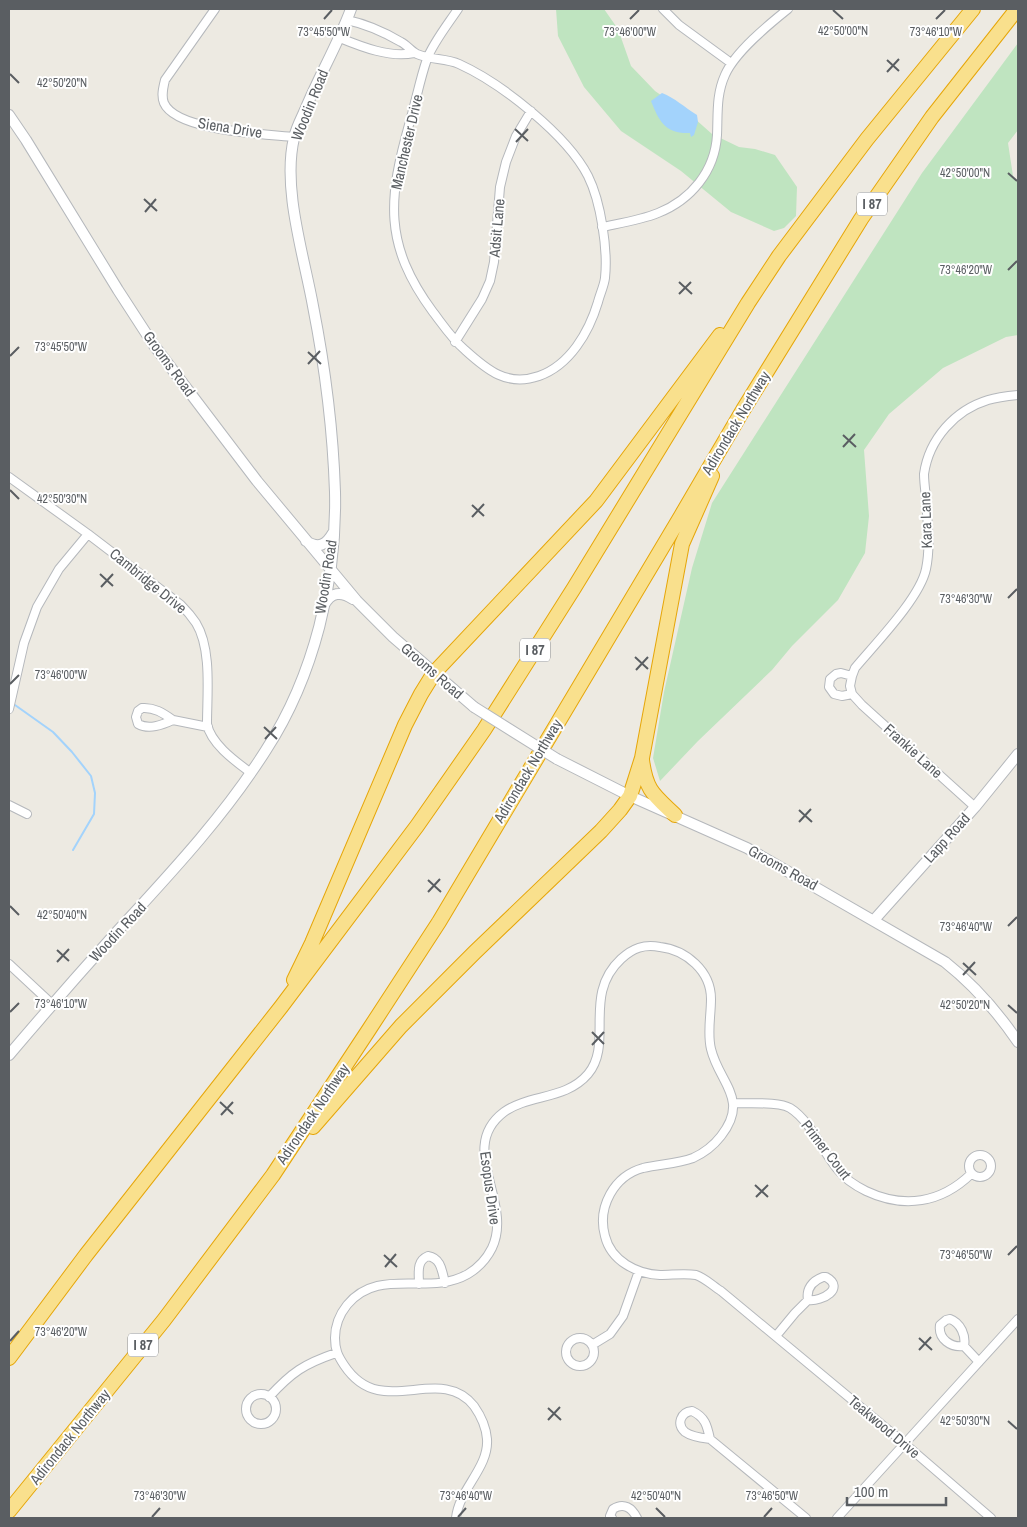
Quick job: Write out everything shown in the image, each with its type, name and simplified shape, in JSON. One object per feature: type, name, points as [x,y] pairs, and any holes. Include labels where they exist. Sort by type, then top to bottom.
[{"type":"highway","name":"I 87","points":[[9,1358],[86,1255],[281,1006],[417,826],[484,730],[574,588],[765,277],[867,139],[973,9]]},
{"type":"highway","name":"Adirondack Northway","points":[[9,1511],[164,1320],[273,1175],[438,922],[743,410],[861,219],[932,116],[1016,9]]},
{"type":"highway","points":[[281,1006],[312,943],[420,694],[434,673],[596,501],[754,289],[765,277]]},
{"type":"highway","points":[[273,1175],[401,1026],[601,831],[630,796],[642,758],[682,544],[743,410]]},
{"type":"highway","points":[[642,758],[646,784],[654,795],[675,815]]},
{"type":"street","name":"Siena Drive","points":[[216,9],[165,80],[162,92],[164,104],[175,115],[203,126],[294,137]]},
{"type":"street","name":"Woodin Road","points":[[9,1055],[210,829],[268,748],[294,699],[312,648],[324,606],[330,570],[335,492],[330,415],[314,309],[293,208],[291,181],[294,137],[310,98],[340,38],[351,9]]},
{"type":"street","points":[[427,57],[458,9]]},
{"type":"street","points":[[663,9],[679,25],[731,63]]},
{"type":"street","points":[[602,227],[660,213],[689,195],[698,185],[715,151],[719,91],[731,63],[738,54],[788,9]]},
{"type":"street","name":"Manchester Drive","points":[[347,20],[362,23],[400,41],[414,53]]},
{"type":"street","name":"Manchester Drive","points":[[340,38],[354,44],[388,52],[404,55],[414,53],[435,57],[457,63],[474,71],[502,89],[530,111],[558,138],[588,176],[599,205],[602,227],[605,278],[596,309],[585,334],[568,358],[556,368],[522,381],[488,370],[455,342],[421,295],[407,271],[400,253],[395,230],[394,192],[400,156],[427,57]]},
{"type":"street","name":"Adsit Lane","points":[[455,342],[482,299],[490,281],[494,262],[500,187],[506,162],[516,136],[530,111]]},
{"type":"street","name":"Grooms Road","points":[[9,115],[153,344],[305,541],[356,601],[386,630],[474,707],[557,759],[630,796],[747,848],[945,962],[962,975],[990,1003],[1018,1041]]},
{"type":"street","name":"Kara Lane","points":[[852,676],[855,668],[910,600],[926,570],[929,544],[924,474],[935,441],[964,410],[990,399],[1018,395]]},
{"type":"street","name":"Cambridge Drive","points":[[9,477],[181,605],[196,623],[204,644],[208,727]]},
{"type":"street","points":[[305,541],[313,545],[321,545],[328,541],[333,533]]},
{"type":"street","points":[[9,709],[24,643],[37,607],[59,569],[88,534]]},
{"type":"street","points":[[324,606],[328,598],[334,594],[341,594],[356,601]]},
{"type":"street","points":[[845,673],[852,676],[850,686],[852,694],[838,696],[831,691],[829,683],[833,676],[845,673]]},
{"type":"street","name":"Frankie Lane","points":[[852,694],[975,807]]},
{"type":"street","points":[[173,720],[208,727],[210,734],[217,742],[251,773]]},
{"type":"street","name":"Lapp Road","points":[[874,920],[975,807],[1018,754]]},
{"type":"street","points":[[9,805],[27,814]]},
{"type":"street","name":"Esopus Drive","points":[[336,1353],[335,1330],[340,1314],[351,1300],[372,1286],[389,1283],[437,1284],[457,1280],[472,1271],[490,1252],[494,1245],[498,1226],[493,1190],[484,1156],[485,1138],[489,1128],[508,1109],[518,1104],[554,1095],[576,1085],[589,1073],[596,1059],[599,1044],[600,998],[606,978],[613,967],[635,948],[651,946],[668,948],[687,956],[698,966],[710,989],[709,1029],[712,1053],[730,1088],[734,1104]]},
{"type":"street","points":[[9,964],[53,1005]]},
{"type":"street","points":[[734,1104],[730,1122],[710,1147],[693,1158],[639,1169],[625,1178],[611,1192],[603,1213],[603,1227],[607,1243],[623,1263],[639,1271],[657,1275],[694,1275],[701,1277],[776,1336],[808,1300]]},
{"type":"street","name":"Primer Court","points":[[734,1104],[766,1104],[790,1108],[811,1130],[838,1171],[862,1188],[888,1199],[913,1202],[939,1196],[960,1185],[971,1174]]},
{"type":"street","points":[[419,1284],[419,1264],[421,1259],[428,1256],[438,1261],[445,1282]]},
{"type":"street","points":[[592,1344],[610,1334],[624,1316],[639,1271]]},
{"type":"street","points":[[838,1518],[1018,1319]]},
{"type":"street","name":"Teakwood Drive","points":[[776,1336],[991,1518]]},
{"type":"street","points":[[964,1346],[979,1362]]},
{"type":"street","points":[[269,1397],[299,1368],[336,1353],[350,1373],[360,1383],[378,1390],[402,1391],[431,1387],[453,1391],[470,1401],[482,1417],[487,1438],[486,1453],[459,1501],[456,1518]]},
{"type":"street","points":[[710,1438],[806,1518]]},
{"type":"street","points":[[612,1518],[610,1516],[613,1509],[621,1505],[629,1507],[638,1518]]},
{"type":"green space","points":[[556,9],[604,9],[618,29],[631,66],[655,91],[694,118],[712,134],[739,147],[755,149],[775,155],[797,187],[796,216],[784,228],[774,231],[731,212],[681,171],[621,131],[584,87],[558,36]]},
{"type":"green space","points":[[1018,43],[1018,130],[1008,143],[1013,176],[1018,181],[1018,335],[1006,337],[943,368],[889,414],[864,450],[869,516],[865,553],[838,600],[792,646],[772,670],[698,741],[660,781],[653,758],[664,692],[692,568],[712,503],[922,173]]},
{"type":"water","points":[[662,93],[697,115],[698,122],[694,135],[691,137],[690,133],[681,133],[669,129],[660,120],[651,101]]},
{"type":"waterway","points":[[15,705],[53,732],[91,776],[95,793],[94,814],[73,850]]}]
